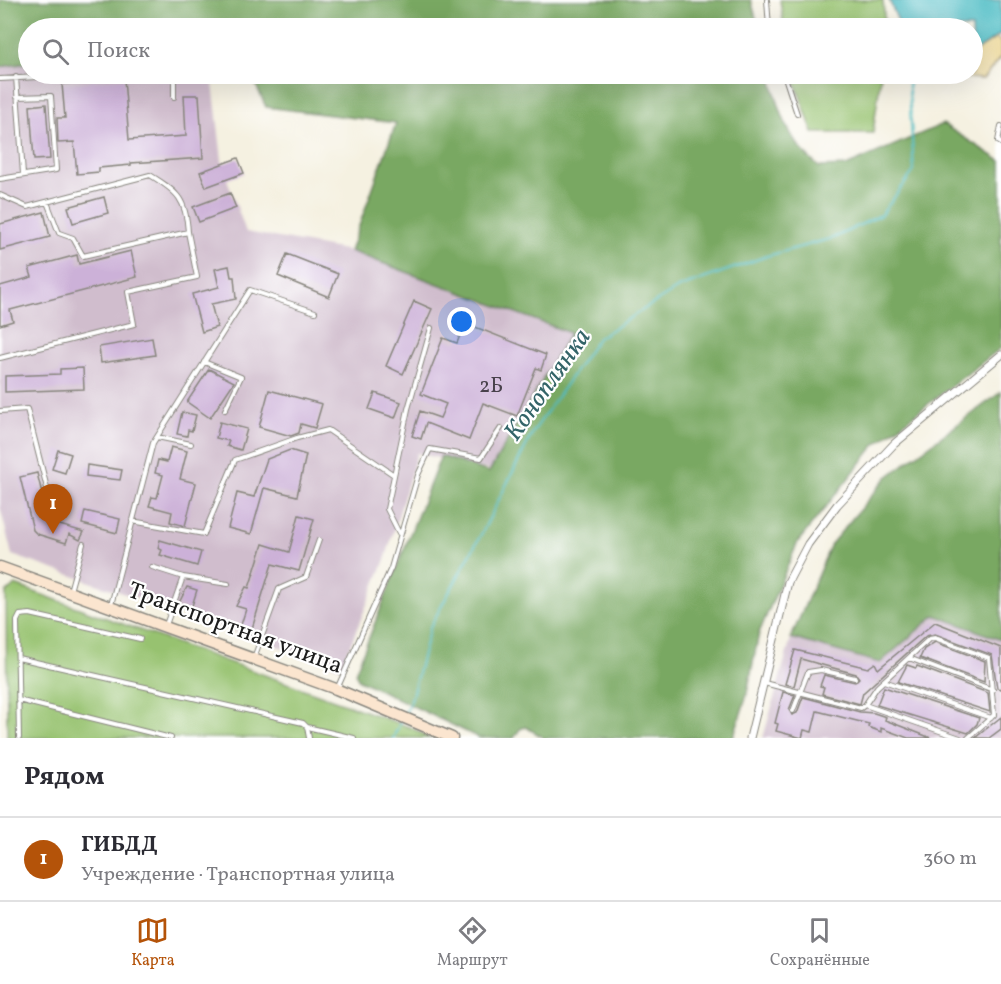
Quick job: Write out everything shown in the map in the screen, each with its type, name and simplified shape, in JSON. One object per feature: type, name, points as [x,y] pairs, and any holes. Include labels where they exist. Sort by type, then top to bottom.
[{"type":"main road","name":"Транспортная улица","points":[[0,567],[110,605],[336,689],[452,738]]},
{"type":"street","points":[[750,738],[788,582],[808,544],[837,506],[894,444],[1001,355]]},
{"type":"lane","points":[[768,0],[769,18]]},
{"type":"lane","points":[[0,79],[16,78],[23,174]]},
{"type":"lane","points":[[174,84],[174,97]]},
{"type":"lane","points":[[787,84],[797,114]]},
{"type":"lane","points":[[0,179],[56,170],[51,96],[17,97]]},
{"type":"lane","points":[[1001,126],[998,141],[1001,143]]},
{"type":"lane","points":[[0,195],[27,207],[150,175],[174,189],[187,209],[188,232],[197,277],[128,292],[134,324],[0,358]]},
{"type":"lane","points":[[48,202],[58,233],[73,238],[83,256],[188,232]]},
{"type":"lane","points":[[110,605],[153,443],[250,290],[315,312]]},
{"type":"lane","points":[[400,534],[387,509],[408,409],[431,328]]},
{"type":"lane","points":[[204,362],[241,377],[225,410]]},
{"type":"lane","points":[[0,411],[27,409],[51,504]]},
{"type":"lane","points":[[336,689],[391,568],[418,475],[430,449],[481,458],[501,428]]},
{"type":"lane","points":[[132,521],[204,534],[235,460],[297,438],[328,430],[394,475]]},
{"type":"lane","points":[[157,437],[191,444]]},
{"type":"lane","points":[[254,659],[279,589],[306,576],[319,540]]},
{"type":"lane","points":[[70,591],[83,544]]},
{"type":"lane","points":[[152,567],[183,577],[228,584]]},
{"type":"lane","points":[[165,626],[183,577]]},
{"type":"lane","points":[[19,738],[17,621],[20,615],[30,614],[140,639]]},
{"type":"lane","points":[[764,683],[861,708],[884,681],[929,639],[935,638],[989,658],[995,709],[991,718],[968,738]]},
{"type":"lane","points":[[18,658],[291,720],[307,727],[354,738]]},
{"type":"lane","points":[[909,658],[993,690]]},
{"type":"lane","points":[[793,711],[804,678],[814,670],[855,678]]},
{"type":"lane","points":[[884,681],[991,718]]},
{"type":"lane","points":[[18,700],[171,738]]},
{"type":"lane","points":[[865,705],[960,738]]},
{"type":"lane","points":[[307,727],[309,738]]},
{"type":"shaded area","points":[[18,64],[18,84],[213,84],[223,168],[246,232],[350,251],[570,332],[494,471],[417,453],[386,557],[341,668],[12,555],[0,507],[0,67]]},
{"type":"shaded area","points":[[935,615],[1001,640],[1001,738],[763,738],[791,638],[880,663]]},
{"type":"green space","points":[[0,0],[751,0],[756,18],[18,18],[18,64],[0,67]]},
{"type":"green space","points":[[780,0],[883,0],[884,18],[783,18]]},
{"type":"green space","points":[[256,84],[773,84],[786,125],[792,136],[819,167],[846,166],[943,124],[1001,161],[1001,348],[875,445],[798,542],[759,633],[746,698],[733,738],[544,738],[526,727],[520,729],[514,738],[479,738],[359,680],[355,673],[441,456],[489,472],[570,333],[350,251],[396,123],[266,107]]},
{"type":"green space","points":[[796,84],[880,84],[873,133],[813,133]]},
{"type":"green space","points":[[1001,392],[1001,640],[935,615],[880,663],[791,638],[831,544],[887,477]]},
{"type":"green space","points":[[15,585],[412,728],[430,738],[7,738],[6,593]]},
{"type":"sand","points":[[996,38],[1001,42],[1001,57],[983,79],[983,46]]},
{"type":"water","points":[[889,0],[1001,0],[1001,34],[983,46],[983,18],[897,18]]},
{"type":"building","points":[[62,84],[124,84],[129,140],[186,136],[184,95],[199,95],[203,158],[131,163],[131,165],[99,168],[99,172],[77,174],[74,142],[58,143],[57,118],[65,118]]},
{"type":"building","points":[[46,104],[50,159],[34,160],[30,106]]},
{"type":"building","points":[[238,158],[244,173],[206,187],[200,172]]},
{"type":"building","points":[[230,193],[236,208],[199,222],[193,207]]},
{"type":"building","points":[[104,197],[108,213],[73,223],[68,207]]},
{"type":"building","points":[[44,212],[50,237],[0,250],[0,224]]},
{"type":"building","points":[[131,251],[137,277],[10,310],[13,321],[0,325],[0,286],[32,277],[29,268],[77,255],[79,264]]},
{"type":"building","points":[[287,254],[338,274],[329,297],[278,276]]},
{"type":"building","points":[[229,266],[231,277],[234,277],[236,299],[211,304],[217,327],[202,332],[192,294],[219,287],[215,269]]},
{"type":"building","points":[[414,301],[432,309],[403,374],[386,366]]},
{"type":"building","points":[[465,323],[546,355],[541,370],[536,368],[517,416],[483,403],[469,440],[426,423],[421,439],[412,436],[420,411],[440,418],[446,404],[421,394],[443,338],[457,343]]},
{"type":"building","points":[[152,338],[155,355],[101,363],[99,347]]},
{"type":"building","points":[[83,368],[84,389],[5,392],[5,376],[60,374],[60,369]]},
{"type":"building","points":[[209,369],[234,382],[210,418],[187,402]]},
{"type":"building","points":[[269,390],[322,404],[315,428],[301,424],[299,433],[291,436],[259,427]]},
{"type":"building","points":[[375,393],[401,402],[395,418],[369,409]]},
{"type":"building","points":[[182,412],[196,415],[192,431],[188,430],[187,436],[177,434]]},
{"type":"building","points":[[220,422],[247,429],[241,450],[227,446],[229,441],[216,438]]},
{"type":"building","points":[[171,447],[187,451],[180,479],[196,483],[185,526],[170,522],[172,512],[149,506],[152,497],[157,498],[163,475],[155,473],[158,460],[167,462]]},
{"type":"building","points":[[58,450],[71,454],[65,473],[52,469]]},
{"type":"building","points":[[290,450],[306,455],[297,496],[264,488],[251,534],[228,528],[237,493],[254,497],[267,459]]},
{"type":"building","points":[[87,465],[122,470],[120,480],[86,476]]},
{"type":"building","points":[[37,473],[49,522],[84,532],[80,540],[69,534],[66,543],[37,534],[33,530],[20,477]]},
{"type":"building","points":[[85,511],[120,519],[117,533],[82,524]]},
{"type":"building","points":[[299,515],[314,519],[299,571],[272,564],[250,635],[239,631],[246,609],[236,606],[246,587],[249,588],[263,544],[289,552]]},
{"type":"building","points":[[160,540],[201,552],[197,566],[160,555],[162,550],[158,548]]},
{"type":"building","points":[[187,587],[197,590],[191,609],[178,605]]},
{"type":"building","points":[[935,622],[1001,648],[1001,689],[997,688],[992,655],[935,634],[926,636],[863,693],[860,704],[822,694],[824,687],[820,686],[824,675],[855,682],[859,678],[856,674],[801,659],[794,686],[785,684],[795,650],[868,668],[875,663],[878,669]]},
{"type":"building","points":[[935,642],[985,661],[984,682],[920,658],[924,649]]},
{"type":"building","points":[[907,665],[916,668],[917,666],[988,693],[990,712],[898,682]]},
{"type":"building","points":[[884,687],[979,718],[977,724],[968,733],[877,705]]},
{"type":"building","points":[[783,692],[795,695],[789,710],[792,715],[797,713],[803,697],[860,712],[874,713],[886,717],[885,720],[931,738],[908,738],[881,728],[881,732],[868,727],[869,724],[817,711],[812,732],[804,730],[802,738],[776,731],[778,724],[775,723]]},
{"type":"building","points":[[1001,717],[1001,729],[989,738],[975,738]]},
{"type":"waterway","name":"Коноплянка","points":[[405,713],[411,700],[430,627],[483,531],[533,432],[598,338],[678,288],[767,256],[833,238],[881,215],[914,171],[909,84]]},
{"type":"waterway","name":"Коноплянка","points":[[393,738],[401,721]]},
{"type":"place","name":"ГИБДД","points":[[53,534]]}]
